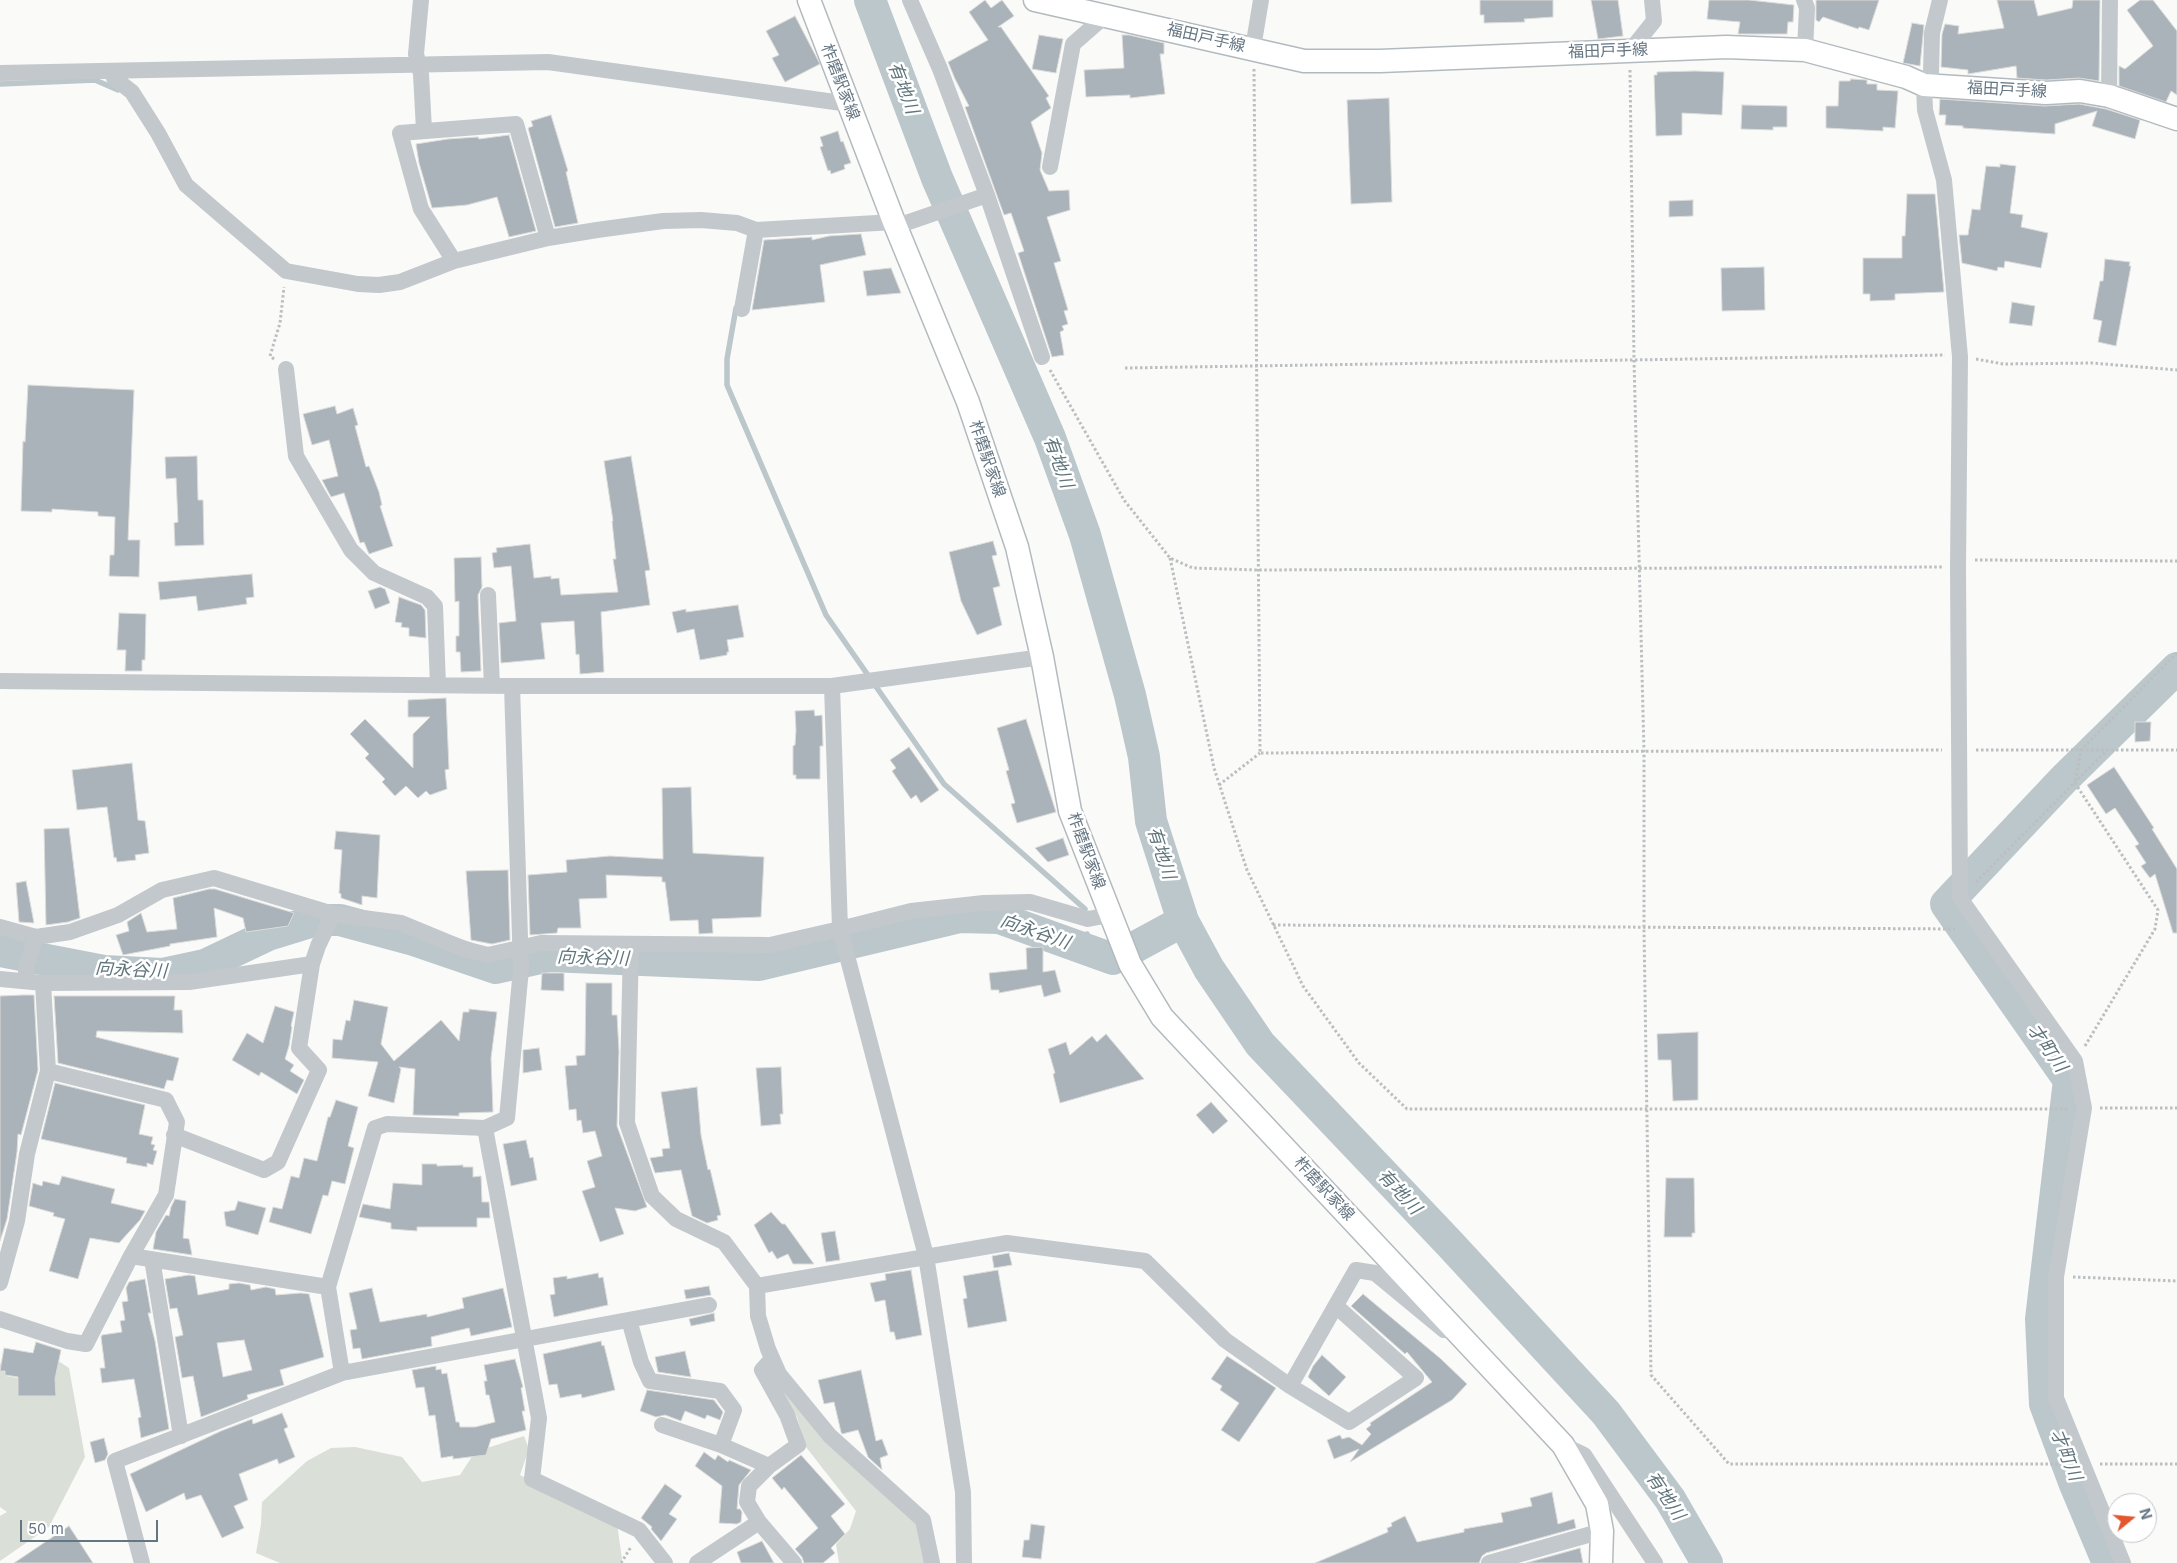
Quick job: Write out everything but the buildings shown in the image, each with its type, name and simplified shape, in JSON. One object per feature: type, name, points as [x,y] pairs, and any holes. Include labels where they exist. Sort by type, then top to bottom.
[{"type":"main road","name":"柞磨駅家線","points":[[809,0],[849,104],[900,222],[968,402],[1017,548],[1042,656],[1070,810],[1126,954],[1162,1017],[1563,1445],[1597,1504],[1602,1531],[1601,1563]]},
{"type":"main road","name":"福田戸手線","points":[[1035,0],[1304,61],[1380,61],[1726,47],[1805,50],[1906,78],[1924,85],[2046,93],[2080,91],[2109,96],[2177,119]]},
{"type":"street","points":[[421,0],[416,54],[421,74],[424,130]]},
{"type":"street","points":[[910,0],[940,69],[986,194],[1042,357]]},
{"type":"street","points":[[1253,48],[1261,0]]},
{"type":"street","points":[[1630,50],[1654,21],[1652,0]]},
{"type":"street","points":[[1804,0],[1807,8],[1805,50]]},
{"type":"street","points":[[1940,0],[1932,32],[1931,72],[1924,85],[1925,110],[1944,180],[1960,356],[1958,567],[1960,898],[2076,1062],[2084,1108],[2056,1277],[2056,1398],[2081,1464],[2123,1563]]},
{"type":"street","points":[[2109,96],[2110,0]]},
{"type":"street","points":[[1050,167],[1080,10]]},
{"type":"street","points":[[1073,44],[1105,16]]},
{"type":"street","points":[[0,73],[548,62],[849,104]]},
{"type":"street","points":[[112,71],[114,78],[132,92],[158,133],[186,185],[286,271],[358,284],[379,285],[400,282],[454,261],[548,238],[597,230],[682,220],[737,222],[756,230],[900,222],[986,194]]},
{"type":"street","points":[[454,261],[420,208],[400,133],[516,124],[548,238]]},
{"type":"street","points":[[742,309],[756,230]]},
{"type":"street","points":[[286,369],[296,456],[351,550],[374,573],[427,598],[434,606],[438,685]]},
{"type":"street","points":[[488,595],[492,686]]},
{"type":"street","points":[[0,681],[492,686],[832,686],[1042,656]]},
{"type":"street","points":[[342,1373],[328,1287],[374,1128],[387,1124],[485,1128],[507,1118],[521,969],[512,686]]},
{"type":"street","points":[[832,686],[840,930],[926,1256],[963,1492],[964,1563]]},
{"type":"street","points":[[0,927],[36,937],[70,932],[118,915],[162,890],[214,878],[333,914],[401,923],[464,949],[488,955],[541,943],[770,945],[840,930],[911,911],[984,903],[1030,902],[1088,919],[1110,915]]},
{"type":"street","points":[[174,1136],[264,1170],[278,1162],[319,1070],[299,1048],[312,964],[333,914]]},
{"type":"street","points":[[26,974],[36,937]]},
{"type":"street","points":[[632,944],[627,1123],[652,1196],[676,1219],[724,1242],[757,1286],[758,1316],[779,1374],[830,1436],[923,1520],[932,1563]]},
{"type":"street","points":[[0,979],[26,974],[44,983],[189,982],[312,964]]},
{"type":"street","points":[[0,1283],[17,1221],[27,1154],[48,1071],[44,983]]},
{"type":"street","points":[[0,1319],[66,1341],[86,1344],[131,1256],[166,1195],[176,1122],[166,1100],[48,1071]]},
{"type":"street","points":[[485,1128],[539,1418],[532,1479],[639,1530],[665,1563]]},
{"type":"street","points":[[757,1286],[1008,1243],[1145,1261],[1225,1340],[1290,1386],[1349,1422],[1416,1378],[1336,1306]]},
{"type":"street","points":[[131,1256],[328,1287]]},
{"type":"street","points":[[152,1259],[181,1436]]},
{"type":"street","points":[[1290,1386],[1356,1270],[1375,1273],[1459,1343],[1469,1344]]},
{"type":"street","points":[[142,1563],[115,1461],[342,1373],[708,1304]]},
{"type":"street","points":[[629,1320],[640,1362],[650,1381],[720,1391],[734,1410],[720,1445]]},
{"type":"street","points":[[772,1359],[762,1370],[787,1415],[798,1445],[769,1466],[749,1486],[747,1502],[759,1522],[794,1563]]},
{"type":"street","points":[[662,1425],[720,1445],[769,1466]]},
{"type":"street","points":[[1563,1445],[1584,1455],[1655,1563]]},
{"type":"street","points":[[697,1563],[759,1522]]},
{"type":"street","points":[[1490,1563],[1602,1531]]},
{"type":"path","points":[[1253,48],[1260,754]]},
{"type":"path","points":[[1630,50],[1634,360],[1644,752],[1646,1108],[1651,1375],[1729,1464],[2058,1464]]},
{"type":"path","points":[[286,271],[280,323],[270,356],[286,369]]},
{"type":"path","points":[[1125,368],[1960,356],[2003,364],[2092,363],[2177,370]]},
{"type":"path","points":[[1042,357],[1124,500],[1170,558],[1214,768],[1247,870],[1273,925],[1303,986],[1360,1063],[1407,1109],[2177,1108]]},
{"type":"path","points":[[1170,558],[1193,568],[1258,570],[1958,567],[1974,560],[2177,561]]},
{"type":"path","points":[[2076,1062],[2154,929],[2158,910],[2075,783],[2081,750],[2177,653]]},
{"type":"path","points":[[1960,898],[2107,750]]},
{"type":"path","points":[[1219,785],[1260,754],[2177,750]]},
{"type":"path","points":[[1273,925],[1955,929]]},
{"type":"path","points":[[2056,1277],[2177,1281]]},
{"type":"path","points":[[2081,1464],[2177,1464]]},
{"type":"shaded area","points":[[52,1357],[69,1368],[85,1457],[49,1527],[0,1561],[0,1516],[7,1512],[0,1507],[0,1362],[6,1376],[35,1381]]},
{"type":"shaded area","points":[[770,1378],[919,1522],[929,1563],[839,1563],[836,1544],[850,1529],[856,1511],[806,1447],[797,1417]]},
{"type":"shaded area","points":[[524,1436],[529,1449],[520,1475],[617,1524],[622,1559],[619,1563],[280,1563],[256,1553],[261,1524],[262,1502],[307,1461],[331,1448],[355,1447],[402,1457],[422,1482],[460,1475],[475,1452]]},
{"type":"waterway","name":"有地川","points":[[870,0],[937,178],[1050,438],[1085,535],[1130,695],[1144,757],[1151,821],[1183,921],[1209,969],[1260,1044],[1450,1244],[1606,1413],[1670,1499],[1707,1563]]},
{"type":"waterway","points":[[0,84],[95,80],[118,90]]},
{"type":"waterway","points":[[736,308],[727,359],[727,385],[826,615],[944,784],[1085,909]]},
{"type":"waterway","name":"才町川","points":[[2108,1563],[2074,1482],[2045,1404],[2041,1319],[2069,1080],[1946,904],[2063,780],[2177,668]]},
{"type":"waterway","name":"向永谷川","points":[[0,951],[104,971],[163,974],[205,965],[268,935],[317,920],[340,920],[414,940],[496,968],[550,956],[759,965],[960,917],[999,918],[1113,959],[1183,921]]},
{"type":"waterway","points":[[1083,948],[1087,934]]}]
